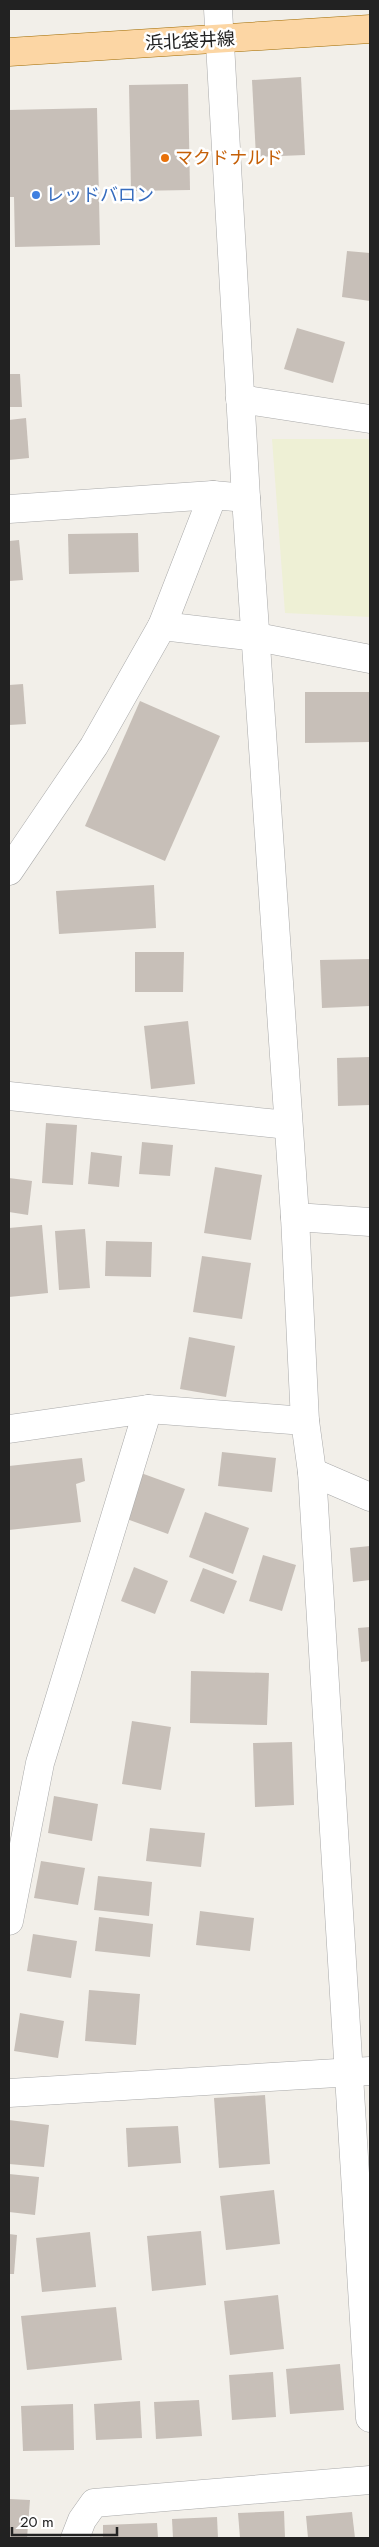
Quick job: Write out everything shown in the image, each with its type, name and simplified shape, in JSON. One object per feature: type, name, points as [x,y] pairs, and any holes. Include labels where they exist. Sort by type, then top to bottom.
[{"type":"main road","name":"浜北袋井線","points":[[9,52],[222,40],[370,29]]},
{"type":"street","points":[[218,9],[222,40],[246,498],[261,638],[305,1421],[312,1472],[360,2071],[370,2418]]},
{"type":"street","points":[[240,399],[370,419]]},
{"type":"street","points":[[9,509],[213,495],[246,498]]},
{"type":"street","points":[[9,871],[20,833],[94,746],[162,626],[213,495]]},
{"type":"street","points":[[162,626],[261,638],[370,659]]},
{"type":"street","points":[[9,1096],[288,1125]]},
{"type":"street","points":[[295,1217],[370,1222]]},
{"type":"street","points":[[9,1429],[148,1409],[305,1421]]},
{"type":"street","points":[[9,1921],[40,1763],[148,1409]]},
{"type":"street","points":[[312,1472],[370,1497]]},
{"type":"street","points":[[9,2093],[360,2071]]},
{"type":"street","points":[[75,2538],[82,2520],[94,2503],[370,2480]]},
{"type":"green space","points":[[272,439],[370,439],[370,617],[285,613]]},
{"type":"building","points":[[301,77],[305,155],[256,157],[252,80]]},
{"type":"building","points":[[188,84],[190,190],[131,191],[129,85]]},
{"type":"building","points":[[97,108],[100,245],[15,247],[14,197],[9,197],[9,110]]},
{"type":"building","points":[[347,251],[370,253],[370,301],[342,297]]},
{"type":"building","points":[[297,328],[345,342],[333,383],[284,369]]},
{"type":"building","points":[[9,374],[20,374],[22,407],[9,407]]},
{"type":"building","points":[[26,418],[29,458],[9,460],[9,420]]},
{"type":"building","points":[[138,533],[139,572],[69,574],[68,534]]},
{"type":"building","points":[[19,540],[23,580],[9,581],[9,541]]},
{"type":"building","points":[[23,684],[26,724],[9,725],[9,685]]},
{"type":"building","points":[[305,692],[370,692],[370,742],[305,743]]},
{"type":"building","points":[[140,701],[220,736],[165,861],[85,826]]},
{"type":"building","points":[[154,885],[156,928],[59,934],[56,891]]},
{"type":"building","points":[[135,952],[184,952],[183,992],[135,992]]},
{"type":"building","points":[[370,959],[370,1006],[322,1008],[320,960]]},
{"type":"building","points":[[188,1021],[195,1084],[151,1089],[144,1026]]},
{"type":"building","points":[[370,1057],[370,1105],[338,1106],[337,1058]]},
{"type":"building","points":[[46,1123],[77,1125],[73,1185],[42,1183]]},
{"type":"building","points":[[142,1142],[173,1145],[170,1176],[139,1174]]},
{"type":"building","points":[[91,1152],[122,1156],[119,1187],[88,1184]]},
{"type":"building","points":[[215,1167],[262,1175],[251,1240],[204,1233]]},
{"type":"building","points":[[9,1178],[32,1181],[28,1215],[9,1212]]},
{"type":"building","points":[[42,1225],[48,1293],[9,1297],[9,1228]]},
{"type":"building","points":[[85,1229],[90,1288],[59,1290],[55,1231]]},
{"type":"building","points":[[106,1241],[152,1242],[151,1277],[105,1276]]},
{"type":"building","points":[[202,1256],[251,1263],[242,1319],[193,1312]]},
{"type":"building","points":[[189,1337],[235,1346],[226,1397],[180,1389]]},
{"type":"building","points":[[222,1452],[276,1458],[272,1492],[218,1486]]},
{"type":"building","points":[[82,1458],[85,1481],[76,1484],[81,1522],[9,1530],[9,1466]]},
{"type":"building","points":[[141,1473],[185,1489],[168,1534],[124,1518]]},
{"type":"building","points":[[205,1512],[249,1528],[233,1574],[189,1557]]},
{"type":"building","points":[[370,1546],[370,1580],[353,1582],[350,1548]]},
{"type":"building","points":[[263,1555],[296,1565],[282,1611],[249,1601]]},
{"type":"building","points":[[134,1567],[168,1581],[155,1614],[121,1601]]},
{"type":"building","points":[[203,1568],[237,1581],[224,1614],[190,1601]]},
{"type":"building","points":[[370,1627],[370,1661],[361,1662],[358,1628]]},
{"type":"building","points":[[191,1671],[269,1673],[267,1725],[190,1723]]},
{"type":"building","points":[[132,1721],[171,1727],[161,1790],[122,1784]]},
{"type":"building","points":[[292,1742],[294,1805],[255,1807],[253,1743]]},
{"type":"building","points":[[54,1796],[98,1804],[92,1841],[48,1833]]},
{"type":"building","points":[[150,1828],[205,1833],[201,1867],[146,1861]]},
{"type":"building","points":[[41,1861],[85,1868],[78,1905],[34,1898]]},
{"type":"building","points":[[98,1876],[152,1882],[149,1916],[94,1910]]},
{"type":"building","points":[[200,1911],[254,1918],[250,1951],[196,1945]]},
{"type":"building","points":[[99,1917],[153,1924],[150,1957],[95,1951]]},
{"type":"building","points":[[33,1934],[77,1941],[71,1978],[27,1971]]},
{"type":"building","points":[[89,1990],[140,1994],[136,2045],[85,2041]]},
{"type":"building","points":[[20,2013],[64,2021],[58,2058],[14,2051]]},
{"type":"building","points":[[265,2095],[270,2164],[219,2168],[214,2098]]},
{"type":"building","points":[[9,2120],[49,2125],[44,2167],[9,2164]]},
{"type":"building","points":[[178,2126],[181,2163],[128,2167],[126,2128]]},
{"type":"building","points":[[9,2174],[39,2177],[35,2215],[9,2212]]},
{"type":"building","points":[[274,2190],[280,2244],[226,2250],[220,2196]]},
{"type":"building","points":[[201,2231],[206,2285],[152,2291],[147,2236]]},
{"type":"building","points":[[90,2232],[96,2287],[42,2292],[36,2238]]},
{"type":"building","points":[[9,2234],[17,2235],[14,2274],[9,2274]]},
{"type":"building","points":[[278,2295],[284,2349],[230,2355],[224,2301]]},
{"type":"building","points":[[116,2307],[122,2360],[27,2370],[21,2316]]},
{"type":"building","points":[[340,2364],[344,2410],[290,2414],[286,2369]]},
{"type":"building","points":[[273,2372],[276,2417],[232,2420],[229,2375]]},
{"type":"building","points":[[199,2400],[202,2436],[156,2439],[154,2402]]},
{"type":"building","points":[[140,2401],[142,2438],[96,2440],[94,2404]]},
{"type":"building","points":[[73,2404],[74,2450],[23,2451],[21,2406]]},
{"type":"building","points":[[9,2499],[30,2500],[27,2538],[9,2538]]},
{"type":"building","points":[[284,2511],[285,2538],[240,2538],[238,2513]]},
{"type":"building","points":[[352,2512],[355,2538],[308,2538],[306,2516]]},
{"type":"building","points":[[217,2517],[218,2538],[173,2538],[172,2519]]},
{"type":"building","points":[[157,2523],[158,2538],[103,2538],[103,2525]]},
{"type":"place","name":"マクドナルド","points":[[165,158]]},
{"type":"place","name":"レッドバロン","points":[[36,195]]}]
